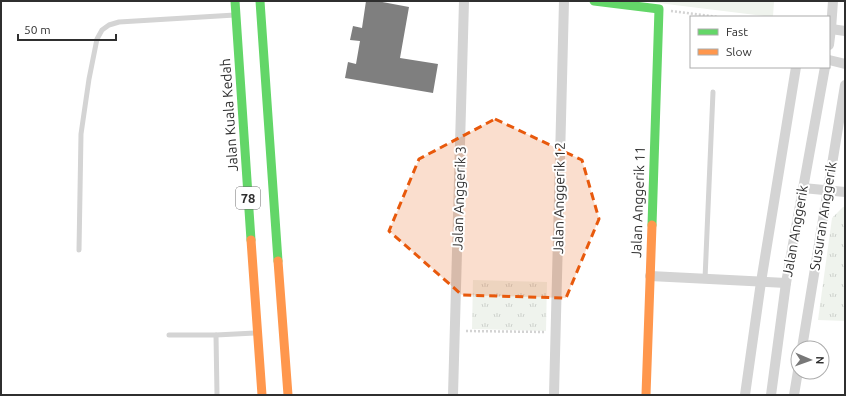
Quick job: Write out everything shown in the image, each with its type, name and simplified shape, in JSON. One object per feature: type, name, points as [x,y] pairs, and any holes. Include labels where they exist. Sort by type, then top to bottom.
[{"type":"main road","name":"Jalan Kuala Kedah","points":[[235,1],[262,395]]},
{"type":"main road","name":"78","points":[[260,1],[288,395]]},
{"type":"main road","points":[[594,1],[659,9]]},
{"type":"main road","name":"Jalan Anggerik 11","points":[[646,395],[659,9]]},
{"type":"street","name":"Jalan Anggerik 3","points":[[453,395],[464,1]]},
{"type":"street","name":"Jalan Anggerik 12","points":[[554,395],[564,1]]},
{"type":"street","points":[[830,36],[833,1]]},
{"type":"street","points":[[831,29],[845,31]]},
{"type":"street","points":[[830,60],[845,64]]},
{"type":"street","points":[[745,395],[761,282],[796,68]]},
{"type":"street","name":"Jalan Anggerik","points":[[771,395],[786,283],[825,68]]},
{"type":"street","name":"Susuran Anggerik","points":[[803,340],[845,85]]},
{"type":"street","points":[[803,188],[845,192]]},
{"type":"street","points":[[650,276],[786,283]]},
{"type":"street","points":[[794,395],[796,380]]},
{"type":"lane","points":[[79,250],[81,134],[97,39],[102,30],[109,25],[119,22],[236,15]]},
{"type":"lane","points":[[705,279],[713,92]]},
{"type":"lane","points":[[169,335],[258,333]]},
{"type":"lane","points":[[216,335],[217,395]]},
{"type":"path","points":[[659,9],[711,16]]},
{"type":"path","points":[[455,331],[556,332]]},
{"type":"highlighted area","points":[[495,119],[582,160],[599,219],[566,298],[462,295],[389,231],[419,159]]},
{"type":"green space","points":[[642,1],[774,1],[773,16]]},
{"type":"green space","points":[[843,207],[845,207],[845,321],[818,320],[832,218]]},
{"type":"green space","points":[[473,280],[547,282],[546,331],[472,329]]},
{"type":"building","points":[[366,1],[377,1],[409,7],[400,58],[438,64],[433,93],[345,78],[348,62],[356,64],[360,41],[350,40],[353,26],[362,28]]},
{"type":"traffic: fast","points":[[235,1],[251,240]]},
{"type":"traffic: fast","points":[[260,1],[278,261]]},
{"type":"traffic: fast","points":[[594,1],[659,9],[652,225]]},
{"type":"traffic: slow","points":[[646,395],[652,225]]},
{"type":"traffic: slow","points":[[251,240],[262,395]]},
{"type":"traffic: slow","points":[[278,261],[288,395]]}]
